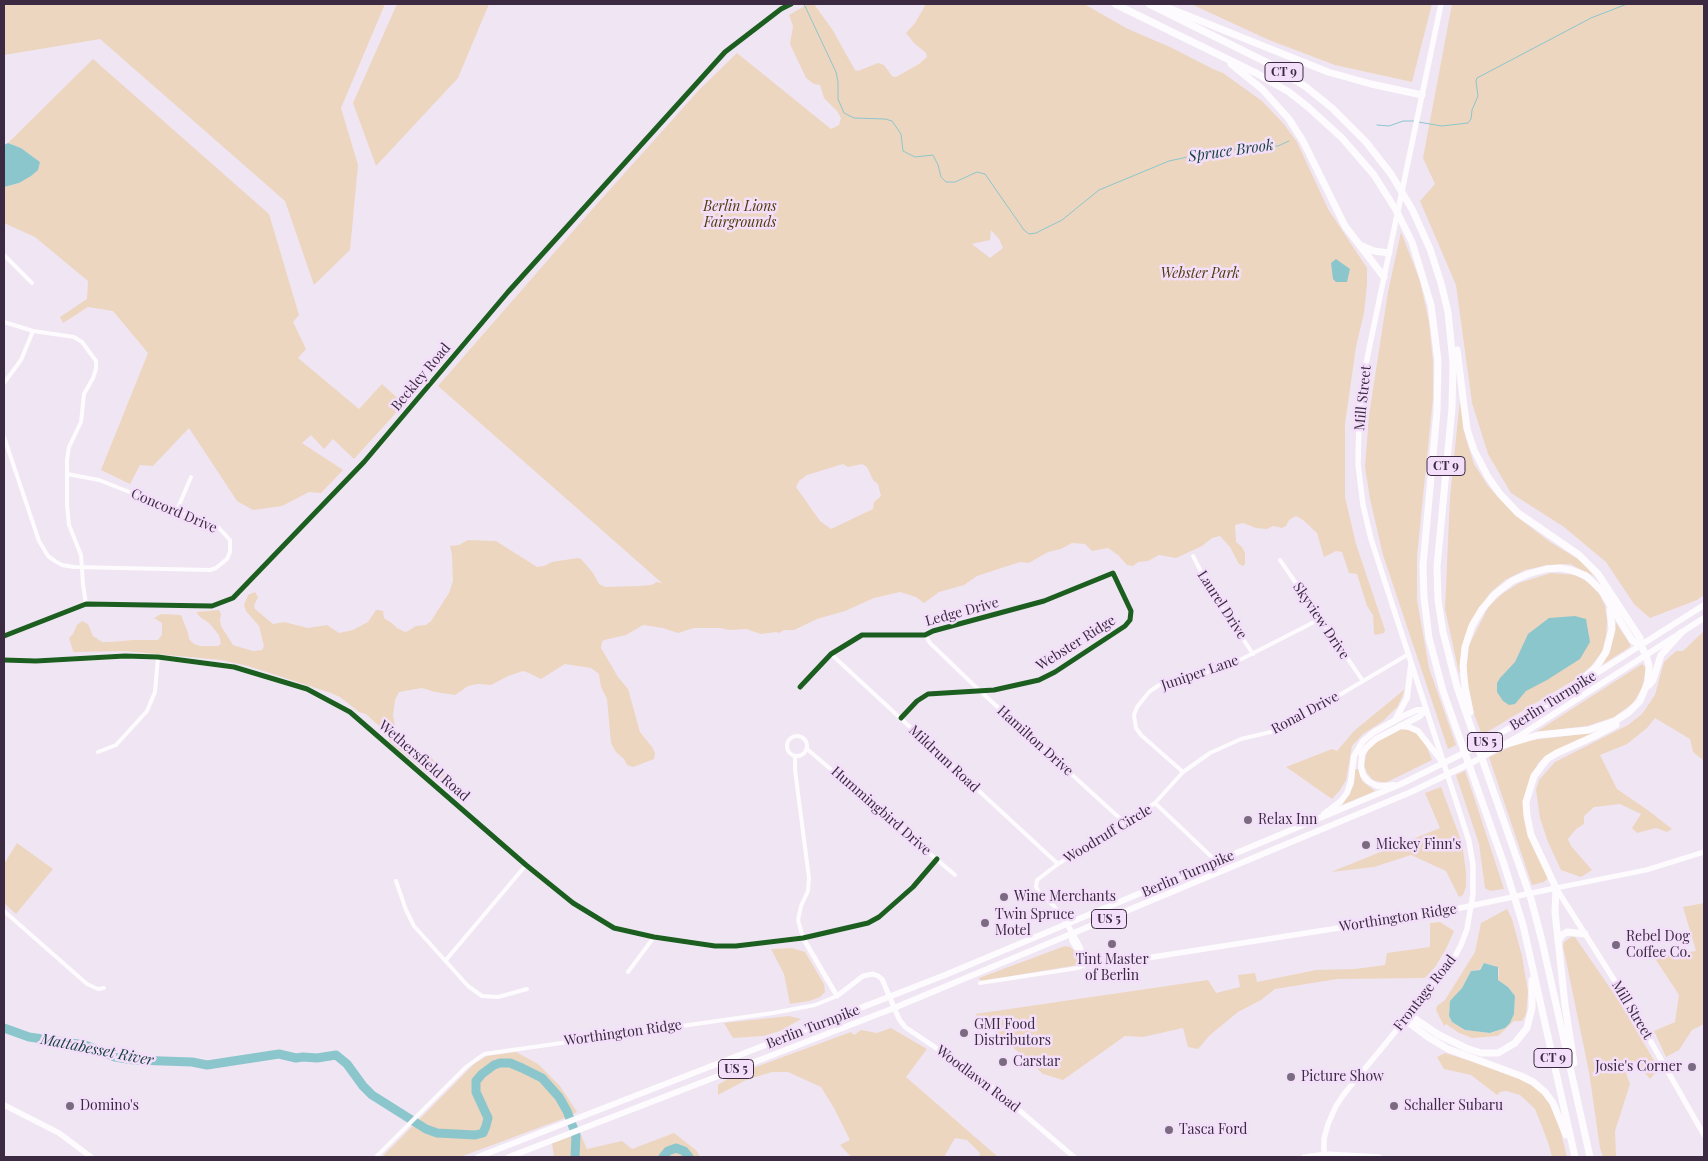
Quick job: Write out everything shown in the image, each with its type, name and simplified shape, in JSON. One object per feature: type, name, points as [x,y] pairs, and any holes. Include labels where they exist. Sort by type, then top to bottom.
[{"type":"highway","name":"CT 9","points":[[1115,4],[1274,83],[1315,113],[1350,146],[1374,176],[1407,232],[1419,262],[1430,300],[1438,361],[1437,411],[1424,548],[1425,609],[1436,671],[1517,906],[1575,1157]]},
{"type":"highway","name":"CT 9","points":[[1149,4],[1263,60],[1306,87],[1332,108],[1355,130],[1393,177],[1412,209],[1426,239],[1443,291],[1450,328],[1453,363],[1453,397],[1439,534],[1438,584],[1441,623],[1448,656],[1471,729],[1532,903],[1590,1157]]},
{"type":"highway","points":[[1158,4],[1328,72],[1422,96]]},
{"type":"highway","points":[[1216,54],[1262,89],[1289,119],[1308,151],[1341,220],[1384,277]]},
{"type":"highway","points":[[1357,243],[1374,251],[1389,253]]},
{"type":"highway","points":[[1450,328],[1456,348],[1467,429],[1477,458],[1488,477],[1500,494],[1518,513],[1595,570],[1638,634],[1649,671],[1646,687],[1638,703],[1619,723],[1550,757],[1539,768],[1531,783],[1526,802],[1528,824],[1533,840],[1556,888],[1554,907],[1574,1064],[1572,1077]]},
{"type":"highway","points":[[1471,729],[1464,681],[1465,647],[1475,620],[1486,604],[1495,594],[1512,581],[1543,570],[1560,568],[1586,576],[1598,586],[1632,640],[1641,646]]},
{"type":"highway","points":[[1574,688],[1600,663],[1608,647],[1612,624],[1609,602]]},
{"type":"highway","name":"Berlin Turnpike","points":[[478,1157],[889,997],[1401,784],[1472,750],[1704,605]]},
{"type":"highway","name":"Berlin Turnpike","points":[[509,1157],[894,1008],[1385,804],[1455,771],[1504,745],[1704,618]]},
{"type":"highway","points":[[1646,687],[1653,680],[1661,655],[1681,633]]},
{"type":"highway","points":[[1401,784],[1375,786],[1366,779],[1361,767],[1362,755],[1369,744],[1396,723],[1407,698],[1411,665]]},
{"type":"highway","points":[[1320,819],[1340,802],[1347,793],[1351,781],[1354,756],[1360,744],[1369,735],[1396,723],[1420,716],[1426,710]]},
{"type":"highway","points":[[1504,745],[1538,735],[1579,732],[1599,728],[1625,715]]},
{"type":"highway","points":[[1396,723],[1418,731],[1436,751],[1444,764]]},
{"type":"highway","points":[[1558,941],[1562,935],[1568,932],[1585,934]]},
{"type":"highway","points":[[1407,1018],[1466,1048],[1485,1054],[1500,1052],[1517,1041],[1528,1024],[1532,1008],[1533,970]]},
{"type":"highway","points":[[1407,1018],[1428,1037],[1448,1049],[1522,1076],[1537,1084],[1553,1103],[1572,1145]]},
{"type":"main road","name":"Mill Street","points":[[1436,751],[1426,710],[1407,655],[1367,523],[1361,496],[1358,433],[1361,394],[1441,4]]},
{"type":"main road","name":"Frontage Road","points":[[1324,1154],[1324,1137],[1336,1106],[1441,977],[1458,952],[1468,926],[1472,906],[1471,852],[1444,764]]},
{"type":"main road","name":"Mill Street","points":[[1556,888],[1641,1024],[1704,1135]]},
{"type":"main road","name":"Worthington Ridge","points":[[1089,958],[1098,963],[1108,964],[1472,906],[1556,888]]},
{"type":"main road","points":[[1067,924],[1072,934],[1072,941],[1089,958]]},
{"type":"main road","points":[[4,1105],[59,1133],[91,1157]]},
{"type":"main road","points":[[1324,1154],[1380,1157]]},
{"type":"street","name":"Beckley Road","points":[[4,636],[86,604],[212,606],[233,598],[364,462],[508,292],[725,52],[781,9],[792,4]]},
{"type":"street","points":[[4,255],[32,283]]},
{"type":"street","points":[[4,322],[33,331],[74,337],[82,342],[96,361],[93,378],[84,394],[81,422],[67,454],[69,525],[81,556],[86,604]]},
{"type":"street","points":[[4,383],[21,360],[33,331]]},
{"type":"street","name":"Concord Drive","points":[[4,437],[43,549],[48,556],[62,565],[82,568],[210,570],[223,564],[230,552],[231,545],[225,533],[218,527],[99,480],[67,474]]},
{"type":"street","points":[[177,510],[191,477]]},
{"type":"street","name":"Laurel Drive","points":[[1193,556],[1210,591],[1253,654]]},
{"type":"street","name":"Skyview Drive","points":[[1280,560],[1363,681]]},
{"type":"street","name":"Ledge Drive","points":[[800,687],[831,654],[862,635],[925,635],[933,631],[1044,601],[1113,573]]},
{"type":"street","name":"Webster Ridge","points":[[901,718],[916,701],[928,694],[980,691],[1039,680],[1055,672],[1125,626],[1130,620],[1131,611],[1113,573]]},
{"type":"street","name":"Juniper Lane","points":[[1183,772],[1141,736],[1136,728],[1134,715],[1137,707],[1149,692],[1159,685],[1226,667],[1320,619]]},
{"type":"street","name":"Hamilton Drive","points":[[925,635],[930,643],[980,691],[1125,823]]},
{"type":"street","name":"Mildrum Road","points":[[831,654],[1058,864]]},
{"type":"street","name":"Ronal Drive","points":[[1155,804],[1183,772],[1210,753],[1241,739],[1275,731],[1407,655]]},
{"type":"street","name":"Wethersfield Road","points":[[4,660],[36,661],[125,656],[158,657],[234,667],[307,689],[330,699],[350,712],[526,865],[573,903],[614,928],[654,938],[715,946],[803,938]]},
{"type":"street","points":[[98,752],[116,745],[147,711],[155,692],[158,657]]},
{"type":"street","name":"Hummingbird Drive","points":[[837,996],[803,938],[798,920],[801,906],[808,891],[809,878],[795,770],[795,756],[790,753],[788,747],[792,738],[798,736],[804,738],[807,743],[807,749],[955,875]]},
{"type":"street","points":[[795,756],[804,754],[807,749]]},
{"type":"street","name":"Woodruff Circle","points":[[1067,924],[1054,906],[1039,892],[1036,887],[1037,880],[1058,864],[1155,804],[1217,862]]},
{"type":"street","name":"Worthington Ridge","points":[[1556,888],[1646,870],[1704,852]]},
{"type":"street","points":[[803,938],[868,923],[879,917],[912,887],[937,859]]},
{"type":"street","points":[[446,960],[526,865]]},
{"type":"street","points":[[396,880],[406,910],[414,926],[468,986],[482,996],[498,997],[527,989]]},
{"type":"street","points":[[4,911],[87,984],[98,989],[104,988]]},
{"type":"street","points":[[628,972],[654,938]]},
{"type":"street","points":[[980,983],[1078,968],[1085,965],[1089,958]]},
{"type":"street","name":"Worthington Ridge","points":[[376,1157],[466,1067],[484,1054],[773,1013],[815,1005],[837,996],[863,976],[873,974],[882,979],[889,997]]},
{"type":"street","name":"Woodlawn Road","points":[[889,997],[905,1027],[985,1082],[1074,1157]]},
{"type":"street","points":[[1304,1157],[1324,1154]]},
{"type":"green space","points":[[6,4],[385,4],[341,108],[358,165],[350,250],[314,285],[285,201],[100,39],[4,55],[4,6]]},
{"type":"green space","points":[[397,4],[489,4],[458,78],[376,166],[353,103]]},
{"type":"green space","points":[[808,4],[814,4],[832,29],[855,70],[858,71],[878,63],[884,65],[892,76],[896,77],[919,64],[927,57],[926,53],[906,33],[915,23],[926,4],[1084,4],[1128,29],[1223,73],[1262,101],[1283,123],[1297,142],[1328,209],[1367,268],[1364,313],[1356,347],[1345,424],[1345,497],[1356,544],[1385,630],[1384,633],[1375,635],[1373,615],[1367,606],[1357,574],[1349,573],[1342,552],[1336,551],[1324,557],[1317,533],[1296,516],[1289,520],[1286,526],[1282,528],[1273,526],[1267,529],[1256,528],[1243,523],[1235,525],[1236,542],[1245,553],[1245,564],[1243,566],[1239,564],[1230,547],[1220,536],[1212,538],[1202,546],[1176,558],[1159,555],[1148,561],[1138,562],[1133,566],[1127,565],[1108,548],[1092,551],[1085,544],[1072,543],[1061,549],[1048,552],[1029,563],[1020,562],[977,576],[964,585],[939,592],[924,603],[916,597],[900,592],[874,598],[845,611],[817,619],[794,630],[761,634],[746,629],[694,628],[678,633],[663,628],[643,625],[626,635],[604,640],[601,648],[618,677],[628,689],[640,732],[655,753],[654,759],[633,767],[627,765],[611,743],[607,699],[601,687],[599,674],[591,668],[565,664],[541,679],[523,671],[491,685],[478,684],[468,686],[455,695],[422,688],[399,692],[395,700],[393,715],[396,731],[411,751],[430,755],[441,771],[453,776],[453,789],[451,791],[392,744],[379,726],[366,714],[359,712],[340,697],[331,693],[248,666],[221,660],[125,651],[73,651],[69,638],[77,625],[82,621],[88,624],[93,636],[102,642],[158,640],[162,635],[162,623],[154,618],[161,614],[181,615],[189,639],[194,644],[218,646],[221,644],[219,635],[196,612],[219,610],[221,626],[233,645],[253,651],[262,650],[264,646],[259,626],[246,611],[244,605],[248,595],[255,592],[258,597],[254,606],[255,609],[273,624],[284,622],[308,628],[327,625],[339,633],[353,630],[368,622],[376,610],[379,610],[383,611],[384,618],[405,632],[416,626],[426,625],[431,621],[449,593],[453,581],[450,546],[459,545],[468,540],[496,541],[537,567],[552,562],[581,559],[593,573],[599,584],[605,587],[662,583],[438,386],[699,90],[737,53],[831,129],[839,125],[841,118],[837,111],[824,98],[820,85],[814,84],[806,78],[790,44],[793,26],[789,15]],"holes":[[[991,230],[999,239],[1003,248],[990,258],[972,244],[990,240]],[[843,464],[848,467],[862,464],[867,467],[873,480],[878,484],[881,496],[874,502],[873,509],[831,529],[820,521],[796,487],[799,481],[807,475]]]},
{"type":"green space","points":[[1191,4],[1432,4],[1412,82],[1335,65],[1269,40]]},
{"type":"green space","points":[[1452,4],[1704,4],[1704,595],[1697,600],[1650,618],[1634,604],[1606,562],[1564,527],[1511,493],[1488,454],[1472,403],[1456,285],[1420,201],[1435,184],[1423,158]]},
{"type":"green space","points":[[93,59],[269,214],[299,315],[293,322],[306,349],[298,358],[359,409],[382,384],[404,404],[354,459],[333,439],[324,449],[311,435],[302,443],[343,470],[321,493],[309,492],[282,506],[253,510],[237,501],[189,428],[153,466],[140,465],[130,484],[101,470],[148,353],[113,311],[88,307],[63,323],[60,317],[87,299],[88,281],[35,237],[4,223],[4,187],[19,183],[40,162],[21,148],[8,143]]},
{"type":"green space","points":[[1401,232],[1420,281],[1429,322],[1433,362],[1433,398],[1417,556],[1417,600],[1429,668],[1456,745],[1448,749],[1383,555],[1370,499],[1365,467],[1369,415],[1388,292]]},
{"type":"green space","points":[[1460,399],[1466,439],[1474,464],[1488,486],[1516,516],[1550,542],[1583,562],[1594,576],[1570,564],[1548,565],[1525,570],[1505,580],[1490,593],[1471,620],[1464,638],[1461,671],[1459,673],[1445,609],[1450,497]]},
{"type":"green space","points":[[1551,573],[1576,575],[1589,583],[1600,595],[1605,606],[1607,620],[1602,652],[1591,666],[1576,679],[1482,735],[1474,714],[1466,672],[1469,645],[1489,606],[1502,594],[1519,583]]},
{"type":"green space","points":[[1616,623],[1630,644],[1630,647],[1600,666],[1610,651]]},
{"type":"green space","points":[[1704,631],[1704,761],[1693,752],[1690,739],[1655,718],[1647,728],[1627,744],[1600,755],[1617,789],[1672,829],[1667,832],[1656,828],[1637,833],[1632,828],[1641,814],[1620,804],[1594,807],[1584,816],[1584,824],[1576,829],[1568,839],[1571,846],[1592,870],[1581,877],[1561,870],[1548,842],[1540,818],[1536,790],[1539,780],[1555,762],[1628,725],[1642,714],[1655,695],[1664,662],[1676,651],[1683,651]]},
{"type":"green space","points":[[1642,664],[1646,668],[1642,688],[1633,703],[1614,717],[1587,726],[1536,732]]},
{"type":"green space","points":[[1405,689],[1398,706],[1383,721],[1363,734],[1352,746],[1346,780],[1332,799],[1286,767],[1332,749],[1337,751],[1354,731]]},
{"type":"green space","points":[[1400,729],[1407,729],[1420,735],[1432,760],[1385,783],[1373,780],[1367,773],[1364,765],[1367,751],[1385,736]]},
{"type":"green space","points":[[1600,732],[1547,755],[1538,763],[1532,777],[1525,813],[1548,878],[1544,882],[1532,885],[1489,757],[1512,746],[1532,740]]},
{"type":"green space","points":[[1355,769],[1358,769],[1362,781],[1375,791],[1342,805],[1354,785]]},
{"type":"green space","points":[[1465,771],[1504,889],[1490,891],[1485,888],[1479,844],[1456,775]]},
{"type":"green space","points":[[1441,787],[1462,843],[1466,872],[1466,887],[1463,895],[1459,897],[1446,871],[1411,855],[1374,867],[1331,872],[1440,828],[1425,793]]},
{"type":"green space","points":[[17,843],[53,869],[16,914],[4,903],[4,864]]},
{"type":"green space","points":[[1704,903],[1704,1024],[1692,1030],[1679,1050],[1666,1057],[1654,1031],[1675,1022],[1679,995],[1654,957],[1696,951],[1683,907]]},
{"type":"green space","points":[[1507,909],[1512,919],[1522,956],[1528,992],[1526,1014],[1522,1021],[1514,1021],[1498,1036],[1472,1038],[1459,1033],[1446,1024],[1444,1026],[1436,1010],[1437,1006],[1445,1000],[1475,952],[1481,923]],"holes":[[[1484,963],[1499,969],[1498,980],[1508,987],[1515,996],[1514,1014],[1510,1023],[1505,1028],[1491,1033],[1465,1030],[1452,1022],[1449,1010],[1471,971],[1479,970]]]},
{"type":"green space","points":[[1440,922],[1454,931],[1435,967],[1425,978],[1337,979],[1275,989],[1261,1000],[1238,1012],[1210,1035],[1198,1049],[1188,1047],[1183,1028],[1143,1037],[1125,1036],[1063,1080],[1043,1074],[975,1014],[1208,980],[1216,993],[1240,987],[1238,975],[1255,973],[1257,982],[1316,970],[1355,969],[1385,965],[1387,953],[1430,947],[1430,923]]},
{"type":"green space","points":[[1571,937],[1575,937],[1619,1001],[1659,1069],[1650,1079],[1634,1061],[1623,1065],[1630,1084],[1615,1131],[1616,1157],[1603,1157],[1600,1148],[1589,1072],[1563,946],[1564,942]]},
{"type":"green space","points":[[1065,946],[1070,947],[1081,957],[1078,965],[981,981],[979,978]]},
{"type":"green space","points":[[792,948],[805,952],[824,984],[825,992],[820,997],[790,1004],[784,974],[771,949]]},
{"type":"green space","points":[[789,1016],[801,1019],[780,1031],[763,1036],[733,1038],[724,1023]]},
{"type":"green space","points":[[891,1028],[927,1049],[906,1077],[998,1157],[979,1157],[980,1153],[967,1140],[955,1138],[944,1157],[851,1157],[840,1145],[850,1140],[821,1087],[788,1072],[772,1072],[746,1080],[718,1095],[718,1085],[734,1075],[851,1032],[854,1035],[861,1030],[877,1033]]},
{"type":"green space","points":[[516,1052],[538,1064],[560,1086],[577,1112],[460,1157],[385,1157],[384,1155],[474,1064],[487,1056]]},
{"type":"green space","points":[[1445,1053],[1512,1074],[1532,1084],[1551,1105],[1559,1125],[1567,1157],[1552,1157],[1535,1109],[1520,1095],[1506,1091],[1500,1092],[1497,1095],[1471,1075],[1444,1069],[1437,1057]]},
{"type":"green space","points":[[580,1133],[587,1149],[622,1141],[632,1149],[674,1133],[697,1151],[700,1157],[554,1157],[552,1143]]},
{"type":"water","points":[[8,143],[21,148],[40,162],[38,170],[31,176],[19,183],[4,187],[4,145]]},
{"type":"water","points":[[1336,259],[1350,269],[1347,282],[1336,282],[1333,279],[1331,263]]},
{"type":"water","points":[[1575,616],[1586,619],[1590,642],[1580,659],[1526,691],[1515,704],[1509,705],[1503,701],[1497,692],[1497,683],[1515,662],[1528,634],[1549,618]]},
{"type":"water","points":[[1484,963],[1498,967],[1498,980],[1508,987],[1515,996],[1514,1014],[1510,1023],[1505,1028],[1490,1033],[1465,1030],[1452,1022],[1449,1016],[1450,1001],[1462,988],[1471,971],[1480,970]]},
{"type":"waterway","name":"Spruce Brook","points":[[804,4],[836,72],[838,99],[844,113],[854,118],[892,121],[901,134],[903,151],[915,157],[933,155],[941,177],[946,182],[955,182],[977,172],[985,174],[1024,230],[1029,234],[1036,233],[1062,220],[1099,190],[1169,161],[1216,151],[1278,146],[1289,141]]},
{"type":"waterway","name":"Spruce Brook","points":[[1418,122],[1442,126],[1468,123],[1478,96],[1477,78],[1591,18],[1627,4]]},
{"type":"waterway","name":"Spruce Brook","points":[[1377,125],[1389,126],[1403,121],[1414,121]]},
{"type":"waterway","name":"Mattabesset River","points":[[4,1028],[29,1037],[85,1045],[115,1057],[134,1060],[192,1062],[207,1065],[279,1054],[296,1058],[317,1058],[336,1055],[347,1064],[372,1095],[426,1129],[437,1133],[475,1135],[483,1133],[488,1118],[476,1092],[476,1081],[494,1065],[510,1063],[542,1078],[559,1097],[567,1111],[576,1135],[575,1157]]},
{"type":"waterway","name":"Mattabesset River","points":[[663,1157],[668,1151],[676,1148],[684,1151],[689,1157]]},
{"type":"cycle path","points":[[4,636],[86,604],[212,606],[233,598],[364,462],[508,292],[725,52],[781,9],[791,4]]},
{"type":"cycle path","points":[[800,687],[831,654],[862,635],[925,635],[933,631],[1044,601],[1113,573],[1131,611],[1130,620],[1125,626],[1055,672],[1039,680],[994,690],[928,694],[917,701],[901,718]]},
{"type":"cycle path","points":[[4,660],[36,661],[125,656],[158,657],[234,667],[307,689],[350,712],[526,865],[573,903],[614,928],[654,937],[715,946],[736,946],[803,938],[868,923],[879,917],[913,887],[937,859]]},
{"type":"place","name":"Relax Inn","points":[[1248,820]]},
{"type":"place","name":"Mickey Finn's","points":[[1366,845]]},
{"type":"place","name":"Wine Merchants","points":[[1004,897]]},
{"type":"place","name":"Twin Spruce Motel","points":[[985,923]]},
{"type":"place","name":"Tint Master of Berlin","points":[[1112,944]]},
{"type":"place","name":"Rebel Dog Coffee Co.","points":[[1616,945]]},
{"type":"place","name":"GMI Food Distributors","points":[[964,1033]]},
{"type":"place","name":"Carstar","points":[[1003,1062]]},
{"type":"place","name":"Josie's Corner","points":[[1692,1067]]},
{"type":"place","name":"Picture Show","points":[[1291,1077]]},
{"type":"place","name":"Domino's","points":[[70,1106]]},
{"type":"place","name":"Schaller Subaru","points":[[1394,1106]]},
{"type":"place","name":"Tasca Ford","points":[[1169,1130]]},
{"type":"park label","name":"Berlin Lions Fairgrounds","points":[[740,216]]},
{"type":"park label","name":"Webster Park","points":[[1200,274]]}]
